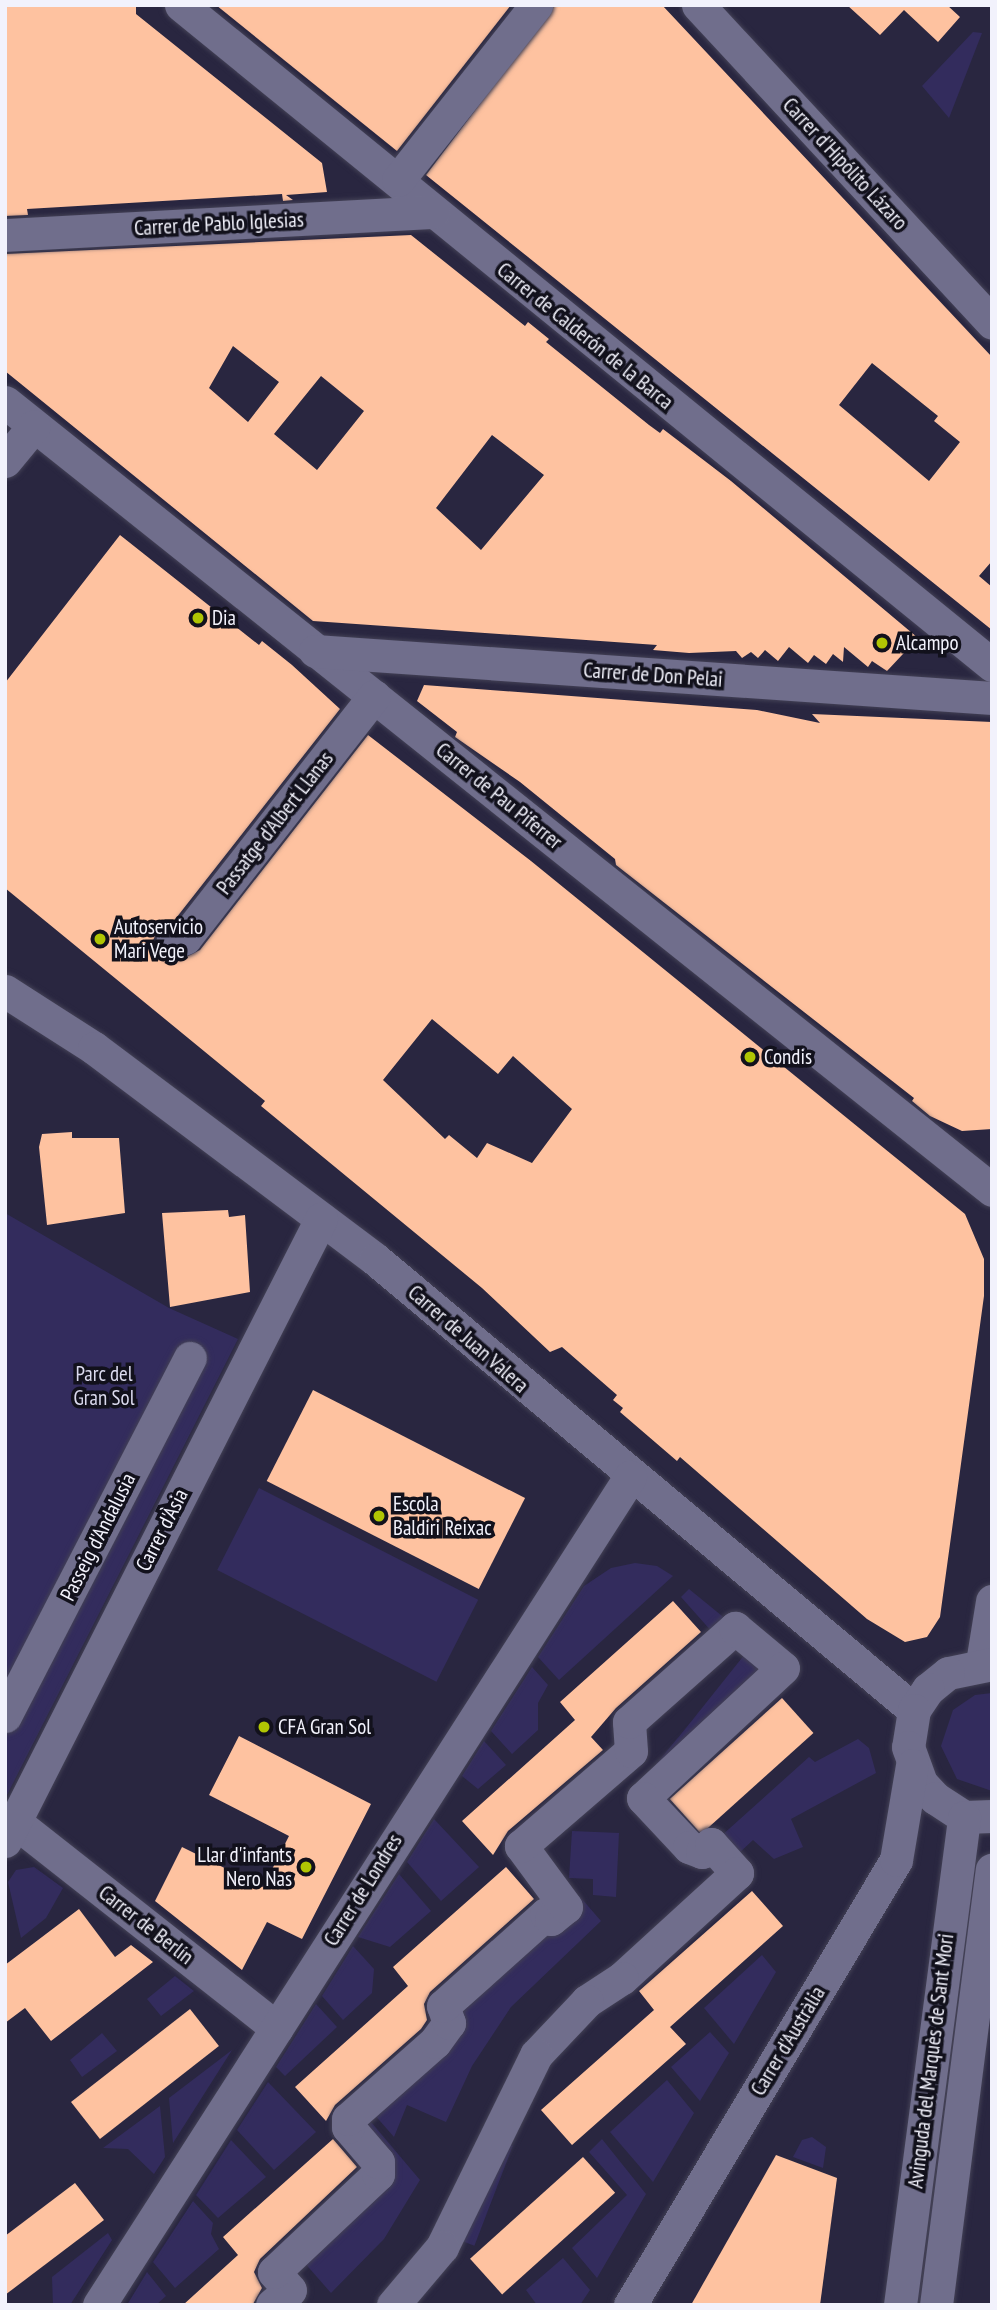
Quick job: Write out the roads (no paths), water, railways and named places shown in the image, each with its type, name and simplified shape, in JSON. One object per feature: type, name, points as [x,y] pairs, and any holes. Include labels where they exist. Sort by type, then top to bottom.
[{"type":"street","name":"Carrer de Calderón de la Barca","points":[[181,5],[992,666]]},
{"type":"street","points":[[398,180],[536,5]]},
{"type":"street","name":"Carrer d'Hipólito Lázaro","points":[[698,5],[992,323]]},
{"type":"street","name":"Carrer de Pablo Iglesias","points":[[5,235],[433,212]]},
{"type":"street","name":"Carrer de Pau Piferrer","points":[[5,402],[992,1190]]},
{"type":"street","points":[[5,461],[34,426]]},
{"type":"street","name":"Carrer de Don Pelai","points":[[314,651],[992,698]]},
{"type":"street","name":"Passatge d'Albert Llanas","points":[[179,940],[374,696]]},
{"type":"street","name":"Carrer de Juan Valera","points":[[5,990],[94,1048],[321,1219],[914,1710]]},
{"type":"street","name":"Carrer d'Àsia","points":[[10,1831],[321,1219]]},
{"type":"street","name":"Passeig d'Andalusia","points":[[5,1716],[190,1358]]},
{"type":"street","name":"Carrer de Londres","points":[[99,2305],[630,1477]]},
{"type":"street","points":[[914,1710],[948,1673],[987,1664],[992,1601]]},
{"type":"street","points":[[272,2305],[289,2290],[274,2272],[378,2174],[378,2162],[348,2127],[348,2119],[435,2042],[449,2023],[443,2006],[546,1914],[551,1919],[566,1907],[521,1846],[631,1751],[629,1722],[735,1628],[783,1668],[643,1798],[689,1847],[702,1852],[711,1844],[737,1873],[622,1978],[587,2001],[536,2056],[442,2247],[393,2305]]},
{"type":"street","name":"Carrer d'Austràlia","points":[[630,2305],[896,1860],[912,1765],[914,1710]]},
{"type":"street","points":[[912,1765],[935,1798],[978,1816]]},
{"type":"street","name":"Avinguda del Marquès de Sant Mori","points":[[900,2305],[978,1816]]},
{"type":"street","name":"Carrer de Berlín","points":[[10,1831],[277,2028]]},
{"type":"street","name":"Avinguda del Marquès de Sant Mori","points":[[936,2305],[992,1870]]},
{"type":"place","name":"Dia","points":[[198,618]]},
{"type":"place","name":"Alcampo","points":[[882,643]]},
{"type":"place","name":"Autoservicio Mari Vege","points":[[100,939]]},
{"type":"place","name":"Condis","points":[[750,1057]]},
{"type":"place","name":"Escola Baldiri Reixac","points":[[379,1516]]},
{"type":"place","name":"CFA Gran Sol","points":[[264,1727]]},
{"type":"place","name":"Llar d'infants Nero Nas","points":[[306,1867]]},
{"type":"park label","name":"Parc del Gran Sol","points":[[104,1386]]}]
